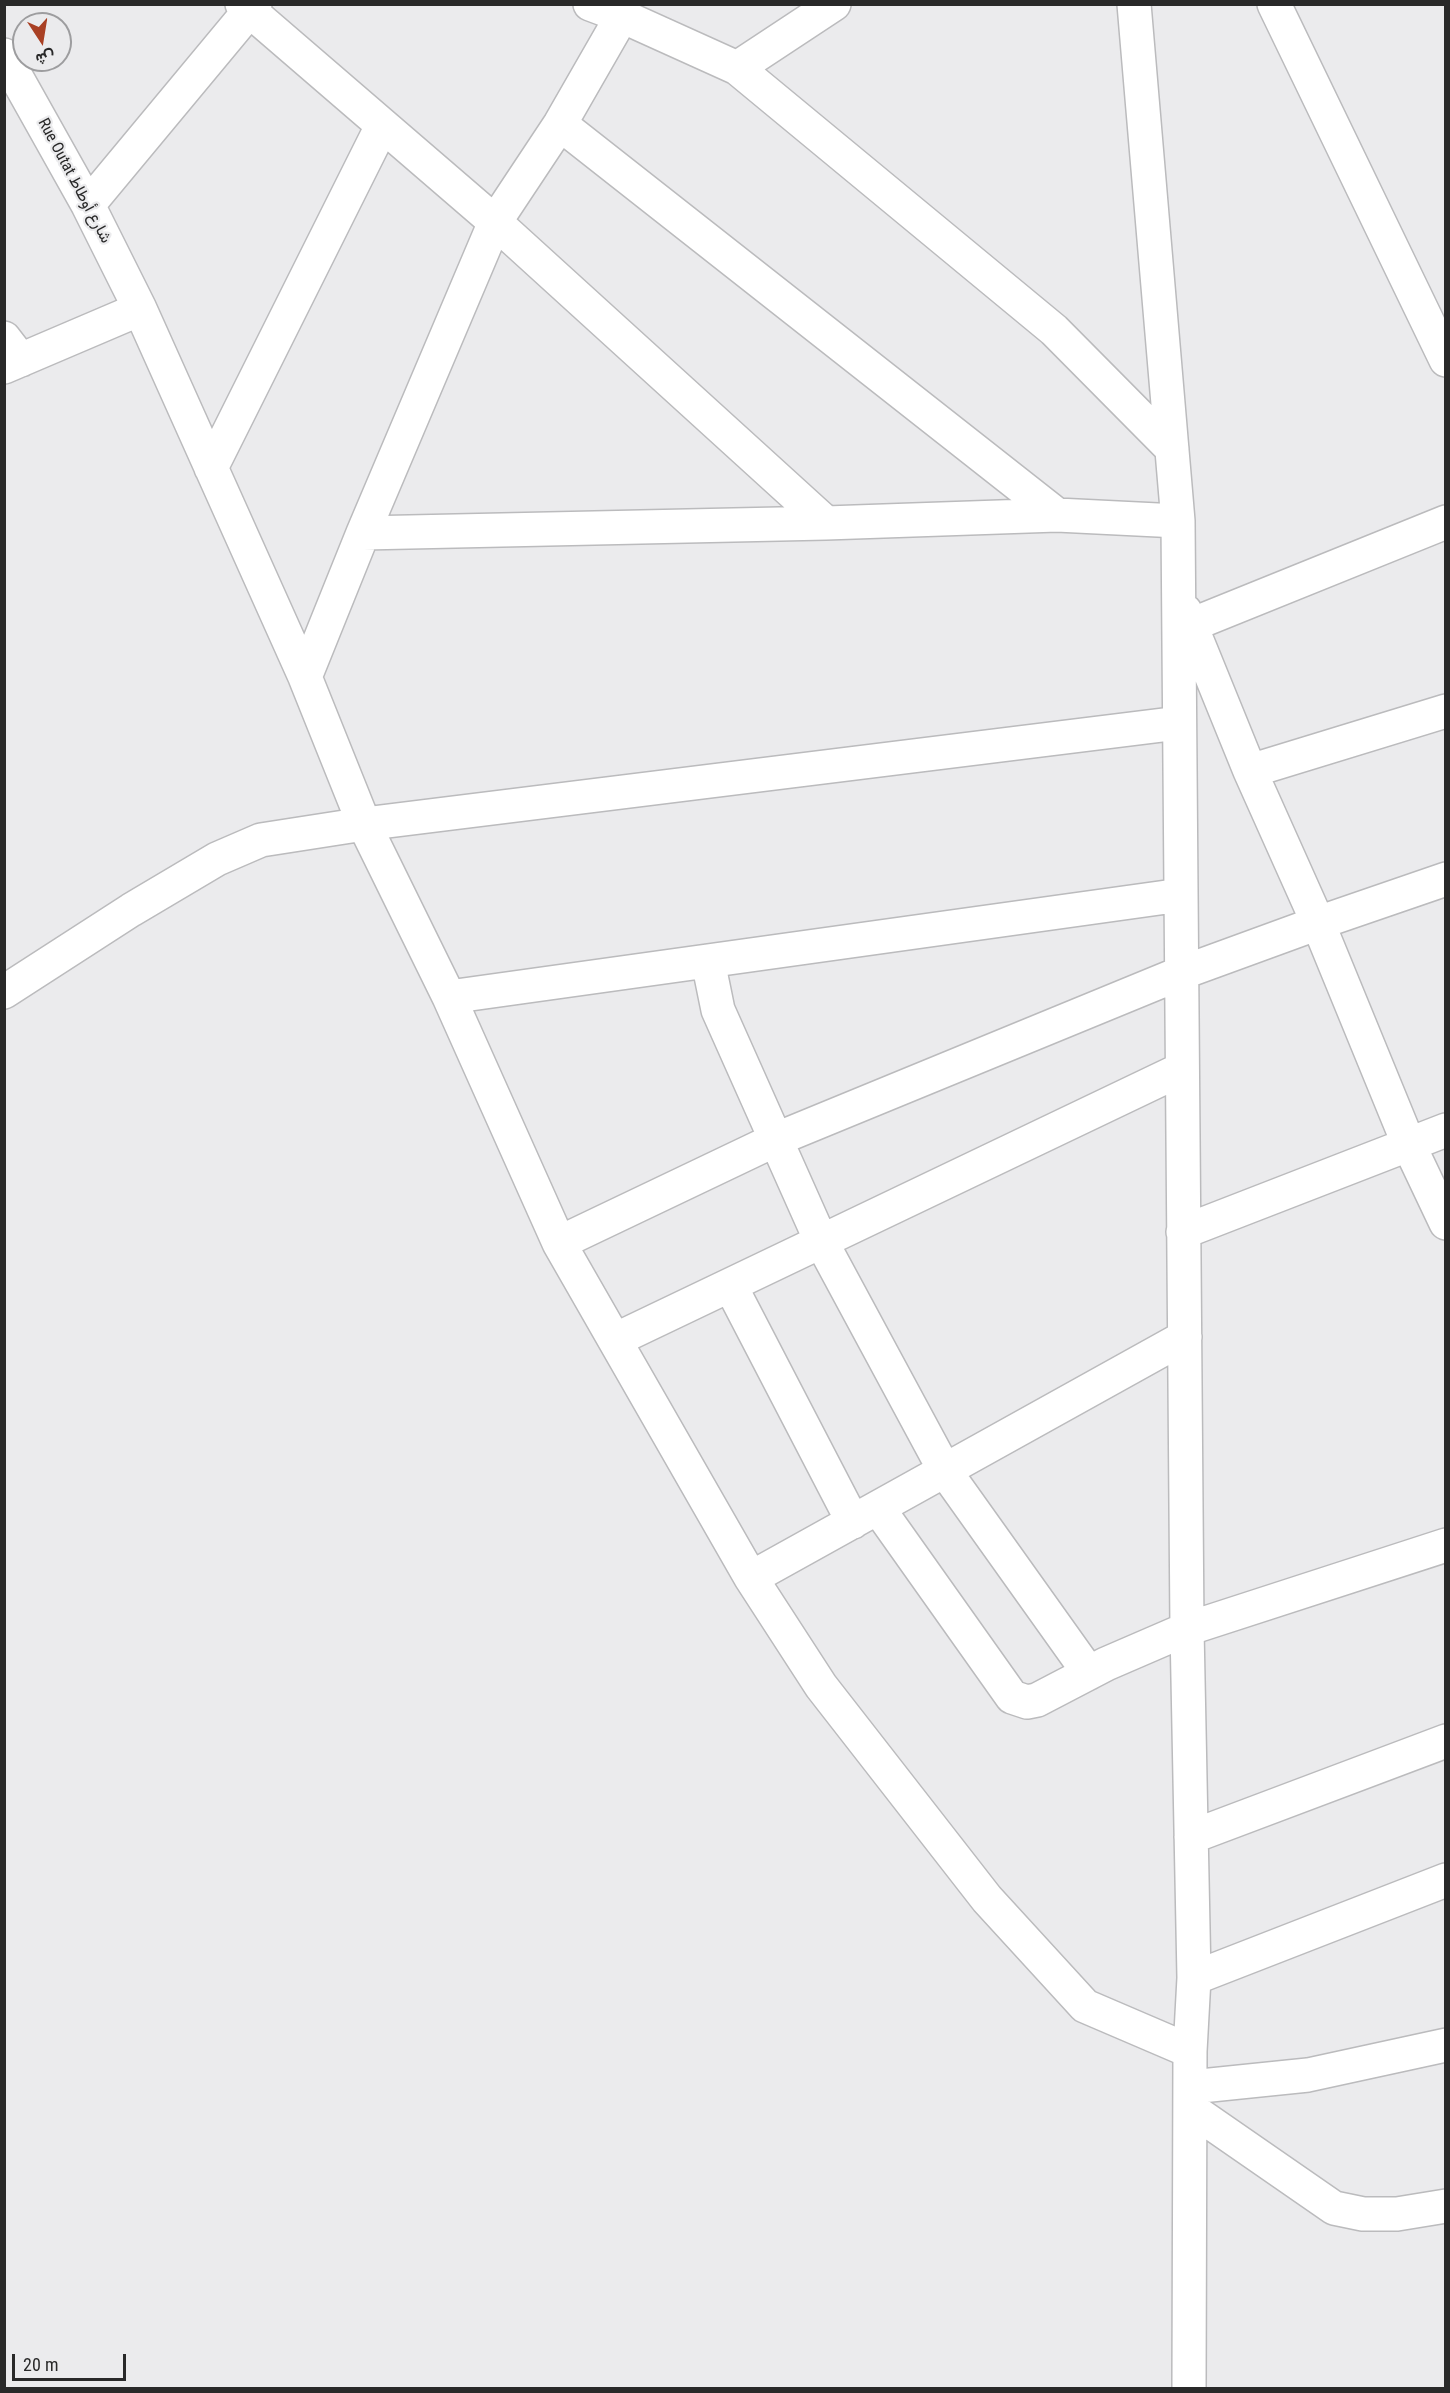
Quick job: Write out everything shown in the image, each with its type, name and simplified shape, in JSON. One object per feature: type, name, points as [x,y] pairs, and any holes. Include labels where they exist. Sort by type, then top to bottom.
[{"type":"street","points":[[590,4],[622,16],[737,69],[1054,330],[1172,449]]},
{"type":"street","points":[[737,69],[834,4]]},
{"type":"street","points":[[1134,4],[1178,520],[1187,1629],[1194,1978],[1190,2051],[1189,2388]]},
{"type":"street","points":[[1274,4],[1446,360]]},
{"type":"street","points":[[88,205],[249,7],[382,126],[495,222],[826,524]]},
{"type":"street","points":[[305,677],[363,533],[495,222],[560,124],[622,16]]},
{"type":"street","name":"Rue Outat شارع أوطاط","points":[[4,55],[88,205],[140,309],[305,677],[364,824],[449,997],[559,1243],[751,1578],[828,1695],[987,1899],[1085,2006],[1190,2051]]},
{"type":"street","points":[[560,124],[1057,515]]},
{"type":"street","points":[[212,468],[382,126]]},
{"type":"street","points":[[10,355],[140,309]]},
{"type":"street","points":[[363,533],[826,524],[1057,515],[1178,520]]},
{"type":"street","points":[[1191,625],[1446,522]]},
{"type":"street","points":[[1178,595],[1250,771],[1318,923],[1409,1145],[1446,1222]]},
{"type":"street","points":[[1250,771],[1446,711]]},
{"type":"street","points":[[4,992],[131,910],[217,859],[261,840],[364,824],[1179,723]]},
{"type":"street","points":[[559,1243],[777,1138],[1181,973],[1446,879]]},
{"type":"street","points":[[449,997],[1181,895]]},
{"type":"street","points":[[708,961],[718,1010],[821,1241],[945,1471],[1089,1673]]},
{"type":"street","points":[[615,1340],[1182,1069]]},
{"type":"street","points":[[1184,1232],[1446,1130]]},
{"type":"street","points":[[730,1285],[865,1515],[1012,1697],[1027,1702],[1037,1700],[1089,1673],[1187,1629],[1446,1545]]},
{"type":"street","points":[[751,1578],[1185,1337]]},
{"type":"street","points":[[1191,1837],[1446,1742]]},
{"type":"street","points":[[1194,1978],[1446,1880]]},
{"type":"street","points":[[1191,2098],[1446,2045]]},
{"type":"street","points":[[1191,2098],[1334,2208],[1363,2214],[1397,2214],[1446,2206]]}]
